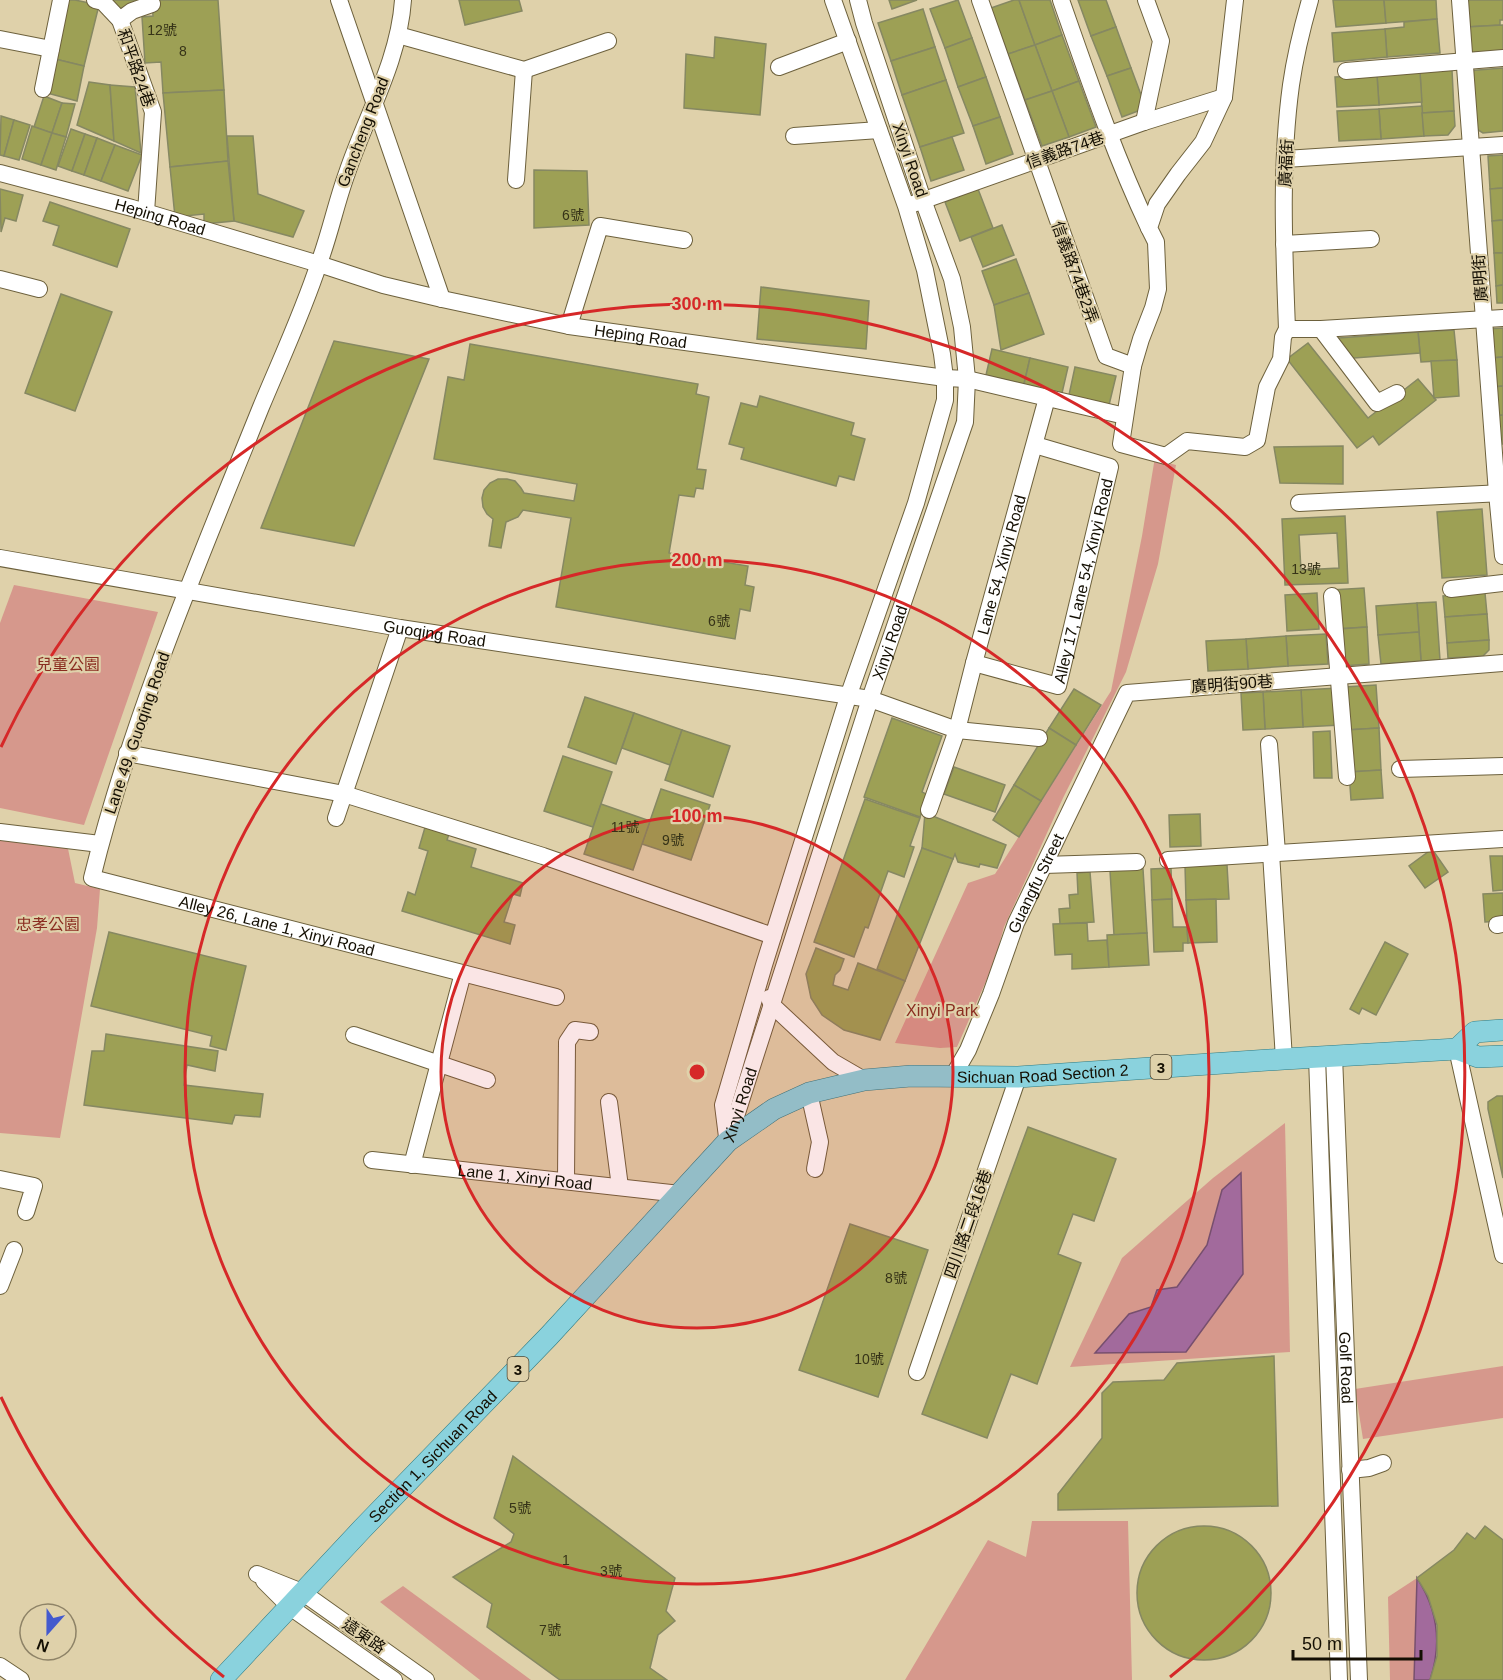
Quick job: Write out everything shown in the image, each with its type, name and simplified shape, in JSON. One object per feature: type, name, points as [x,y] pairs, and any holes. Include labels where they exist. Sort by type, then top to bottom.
[{"type":"main road","points":[[1457,1049],[1475,1032],[1503,1030]]},
{"type":"main road","name":"Sichuan Road Section 2","points":[[774,1109],[809,1093],[864,1080],[911,1076],[1018,1077],[1457,1049],[1478,1057],[1503,1056]]},
{"type":"main road","name":"Section 1, Sichuan Road","points":[[221,1680],[363,1528],[549,1336],[728,1141],[774,1109]]},
{"type":"street","points":[[43,89],[61,0]]},
{"type":"street","points":[[339,0],[442,298]]},
{"type":"street","name":"Gancheng Road","points":[[319,264],[347,173],[398,35],[403,0]]},
{"type":"street","name":"Xinyi Road","points":[[728,1141],[723,1105],[764,965],[848,697],[916,503],[945,400],[945,378],[939,333],[925,270],[906,206],[833,0]]},
{"type":"street","name":"Xinyi Road","points":[[728,1141],[870,699],[964,422],[967,379],[962,327],[952,279],[923,200],[858,0]]},
{"type":"street","name":"信義路74巷2弄","points":[[980,0],[1106,356],[1133,366]]},
{"type":"street","points":[[967,379],[1125,416],[1133,366],[1158,289],[1156,242],[1132,193],[1061,0]]},
{"type":"street","points":[[1144,122],[1161,41],[1146,0]]},
{"type":"street","points":[[1149,228],[1157,204],[1203,142],[1224,97],[1235,0]]},
{"type":"street","name":"廣福街","points":[[1125,416],[1121,444],[1166,456],[1186,441],[1245,447],[1257,441],[1267,387],[1281,359],[1283,337],[1287,329],[1284,244],[1285,159],[1291,85],[1310,0]]},
{"type":"street","name":"廣明街","points":[[1460,0],[1484,320],[1500,493],[1503,556]]},
{"type":"street","name":"和平路24巷","points":[[99,1],[120,20],[153,112],[146,212]]},
{"type":"street","points":[[120,20],[132,11],[152,4]]},
{"type":"street","points":[[398,35],[524,70],[608,41]]},
{"type":"street","points":[[0,39],[51,49]]},
{"type":"street","points":[[778,67],[848,41]]},
{"type":"street","points":[[1346,71],[1503,58]]},
{"type":"street","points":[[516,180],[524,70]]},
{"type":"street","name":"信義路74巷","points":[[906,206],[1144,122],[1224,97]]},
{"type":"street","points":[[794,136],[879,130]]},
{"type":"street","points":[[1285,159],[1503,145]]},
{"type":"street","name":"Heping Road","points":[[0,173],[146,212],[383,285],[569,326],[945,378],[967,379]]},
{"type":"street","points":[[569,326],[600,226],[684,240]]},
{"type":"street","points":[[1284,244],[1371,239]]},
{"type":"street","points":[[187,590],[319,264]]},
{"type":"street","points":[[0,279],[39,289]]},
{"type":"street","points":[[1287,329],[1503,318]]},
{"type":"street","points":[[1321,329],[1377,403],[1397,393]]},
{"type":"street","name":"Lane 54, Xinyi Road","points":[[928,810],[957,730],[1047,398]]},
{"type":"street","name":"Alley 17, Lane 54, Xinyi Road","points":[[974,663],[1058,686],[1110,467],[1035,445]]},
{"type":"street","points":[[1299,504],[1500,493]]},
{"type":"street","name":"Guoqing Road","points":[[0,558],[400,628],[870,699],[957,730],[1039,738]]},
{"type":"street","points":[[1451,589],[1503,583]]},
{"type":"street","name":"Lane 49, Guoqing Road","points":[[92,878],[128,753],[187,590]]},
{"type":"street","points":[[1332,596],[1347,777]]},
{"type":"street","points":[[336,819],[400,628]]},
{"type":"street","name":"廣明街90巷","points":[[1127,693],[1503,663]]},
{"type":"street","name":"Guangfu Street","points":[[953,1076],[968,1050],[1016,923],[1127,693]]},
{"type":"street","points":[[1269,744],[1284,1059]]},
{"type":"street","points":[[128,753],[344,794],[543,856],[773,936]]},
{"type":"street","points":[[1401,769],[1503,765]]},
{"type":"street","points":[[0,832],[100,844]]},
{"type":"street","points":[[1168,860],[1503,839]]},
{"type":"street","points":[[1044,865],[1137,862]]},
{"type":"street","name":"Alley 26, Lane 1, Xinyi Road","points":[[92,878],[556,998]]},
{"type":"street","points":[[764,965],[766,991],[772,1005],[832,1062],[864,1080]]},
{"type":"street","points":[[412,1165],[463,974]]},
{"type":"street","points":[[566,1182],[567,1042],[575,1030],[590,1032]]},
{"type":"street","points":[[354,1035],[488,1080]]},
{"type":"street","points":[[1457,1049],[1503,1255]]},
{"type":"street","name":"Golf Road","points":[[1325,1057],[1350,1470],[1359,1680]]},
{"type":"street","name":"Golf Road","points":[[1325,1057],[1339,1680]]},
{"type":"street","name":"四川路二段16巷","points":[[917,1372],[1018,1077]]},
{"type":"street","points":[[809,1093],[820,1142],[815,1169]]},
{"type":"street","points":[[609,1102],[620,1187]]},
{"type":"street","name":"Lane 1, Xinyi Road","points":[[372,1160],[680,1194]]},
{"type":"street","points":[[0,1179],[34,1186],[26,1212]]},
{"type":"street","points":[[0,1286],[14,1250]]},
{"type":"street","points":[[1350,1470],[1369,1468],[1383,1463]]},
{"type":"street","name":"遠東路","points":[[296,1600],[394,1680]]},
{"type":"street","name":"遠東路","points":[[296,1600],[426,1680]]},
{"type":"street","points":[[0,1666],[21,1680]]},
{"type":"green space","name":"Xinyi Park","points":[[1155,457],[1176,465],[1158,564],[1126,672],[1063,798],[1004,927],[994,963],[957,1047],[940,1048],[895,1043],[968,883],[995,874],[1111,691],[1142,536]]},
{"type":"green space","name":"兒童公園","points":[[14,585],[158,612],[84,825],[0,808],[0,623]]},
{"type":"green space","name":"忠孝公園","points":[[0,824],[65,834],[75,883],[100,889],[97,928],[60,1138],[0,1133]]},
{"type":"green space","points":[[1285,1123],[1290,1352],[1070,1367],[1122,1258],[1213,1178]]},
{"type":"green space","points":[[1503,1366],[1503,1418],[1363,1439],[1355,1389]]},
{"type":"green space","points":[[1032,1521],[1128,1521],[1132,1680],[905,1680],[988,1540],[1026,1557]]},
{"type":"green space","points":[[1417,1578],[1414,1680],[1390,1680],[1388,1597]]},
{"type":"green space","points":[[403,1586],[531,1680],[480,1680],[380,1602]]},
{"type":"shaded area","points":[[1241,1173],[1243,1274],[1186,1352],[1095,1353],[1129,1314],[1151,1307],[1157,1290],[1177,1287],[1207,1245],[1222,1190]]},
{"type":"shaded area","points":[[1417,1578],[1430,1602],[1436,1628],[1436,1653],[1430,1680],[1414,1680]]},
{"type":"building","points":[[66,0],[99,5],[84,66],[55,59]]},
{"type":"building","points":[[110,0],[142,0],[116,10]]},
{"type":"building","points":[[152,0],[218,0],[224,90],[163,93],[161,62],[145,63],[142,17],[153,16]]},
{"type":"building","points":[[459,0],[519,0],[522,11],[465,25]]},
{"type":"building","points":[[889,0],[917,0],[892,9]]},
{"type":"building","points":[[958,0],[972,38],[945,48],[930,9]]},
{"type":"building","points":[[1019,0],[1035,45],[1008,54],[991,8]]},
{"type":"building","points":[[1019,0],[1050,0],[1062,35],[1035,45]]},
{"type":"building","points":[[1078,0],[1106,0],[1116,27],[1091,36]]},
{"type":"building","points":[[1333,0],[1384,0],[1386,23],[1336,27]]},
{"type":"building","points":[[1384,0],[1436,0],[1437,19],[1386,23]]},
{"type":"building","points":[[1464,0],[1503,0],[1503,20],[1500,20],[1500,25],[1466,27]]},
{"type":"building","points":[[923,9],[935,47],[891,61],[878,23]]},
{"type":"building","points":[[1437,19],[1440,53],[1387,57],[1385,29],[1404,27],[1404,22]]},
{"type":"building","points":[[1503,25],[1503,53],[1468,55],[1466,27]]},
{"type":"building","points":[[1116,27],[1131,68],[1107,76],[1091,36]]},
{"type":"building","points":[[1385,29],[1387,57],[1334,62],[1332,33]]},
{"type":"building","points":[[1062,35],[1079,81],[1052,91],[1035,45]]},
{"type":"building","points":[[715,37],[766,44],[760,115],[684,108],[686,54],[714,58]]},
{"type":"building","points":[[972,38],[986,77],[958,87],[945,48]]},
{"type":"building","points":[[1035,45],[1052,91],[1025,100],[1008,54]]},
{"type":"building","points":[[935,47],[946,80],[902,95],[891,61]]},
{"type":"building","points":[[55,59],[84,66],[77,101],[47,93]]},
{"type":"building","points":[[1131,68],[1146,108],[1122,117],[1107,76]]},
{"type":"building","points":[[1503,68],[1503,131],[1483,133],[1470,125],[1466,71]]},
{"type":"building","points":[[1452,70],[1454,111],[1422,113],[1420,72]]},
{"type":"building","points":[[1420,72],[1422,102],[1379,105],[1377,75]]},
{"type":"building","points":[[1377,75],[1379,105],[1337,107],[1335,77]]},
{"type":"building","points":[[986,77],[1000,117],[973,126],[958,87]]},
{"type":"building","points":[[946,80],[964,133],[920,147],[902,95]]},
{"type":"building","points":[[1079,81],[1096,127],[1069,137],[1052,91]]},
{"type":"building","points":[[89,82],[110,85],[114,141],[77,125]]},
{"type":"building","points":[[110,85],[135,87],[141,153],[114,141]]},
{"type":"building","points":[[224,90],[228,161],[170,167],[163,93]]},
{"type":"building","points":[[1052,91],[1069,137],[1042,146],[1025,100]]},
{"type":"building","points":[[44,96],[62,103],[52,133],[34,127]]},
{"type":"building","points":[[62,103],[75,104],[66,137],[52,133]]},
{"type":"building","points":[[1422,106],[1424,136],[1381,139],[1379,109]]},
{"type":"building","points":[[1379,109],[1381,139],[1339,141],[1337,111]]},
{"type":"building","points":[[1454,111],[1455,126],[1448,135],[1424,136],[1422,113]]},
{"type":"building","points":[[1,116],[14,120],[4,156],[0,155]]},
{"type":"building","points":[[1000,117],[1013,154],[986,164],[973,126]]},
{"type":"building","points":[[14,120],[30,125],[19,160],[4,156]]},
{"type":"building","points":[[32,126],[52,133],[41,165],[22,159]]},
{"type":"building","points":[[71,129],[85,134],[72,171],[58,166]]},
{"type":"building","points":[[52,133],[66,137],[56,170],[41,165]]},
{"type":"building","points":[[85,134],[97,138],[84,175],[72,171]]},
{"type":"building","points":[[227,136],[253,136],[258,194],[304,211],[293,237],[234,221]]},
{"type":"building","points":[[952,137],[964,170],[931,181],[920,147]]},
{"type":"building","points":[[97,138],[115,145],[101,181],[84,175]]},
{"type":"building","points":[[115,145],[142,155],[128,191],[101,181]]},
{"type":"building","points":[[1503,155],[1503,188],[1490,189],[1488,156]]},
{"type":"building","points":[[228,161],[234,221],[204,224],[204,214],[175,217],[170,167]]},
{"type":"building","points":[[534,170],[587,171],[589,225],[534,228]]},
{"type":"building","points":[[1503,188],[1503,220],[1492,221],[1490,189]]},
{"type":"building","points":[[0,189],[23,195],[16,221],[5,218],[1,232]]},
{"type":"building","points":[[978,189],[993,228],[960,241],[945,202]]},
{"type":"building","points":[[50,202],[130,229],[117,267],[53,245],[59,226],[43,221]]},
{"type":"building","points":[[1503,220],[1503,253],[1494,253],[1492,221]]},
{"type":"building","points":[[1002,225],[1014,255],[983,267],[971,237]]},
{"type":"building","points":[[1494,253],[1503,253],[1503,285],[1496,286]]},
{"type":"building","points":[[1016,259],[1029,293],[994,305],[982,271]]},
{"type":"building","points":[[1503,285],[1503,303],[1497,303],[1496,286]]},
{"type":"building","points":[[761,287],[869,301],[866,349],[757,339]]},
{"type":"building","points":[[1029,293],[1044,334],[1001,350],[994,305]]},
{"type":"building","points":[[61,294],[112,312],[75,411],[25,393]]},
{"type":"building","points":[[1503,328],[1503,357],[1491,358],[1488,329]]},
{"type":"building","points":[[1454,330],[1457,360],[1421,362],[1418,332]]},
{"type":"building","points":[[1418,332],[1420,353],[1341,359],[1339,338]]},
{"type":"building","points":[[334,341],[429,359],[354,546],[261,528]]},
{"type":"building","points":[[1308,343],[1368,418],[1418,379],[1436,400],[1379,445],[1373,436],[1357,448],[1287,359]]},
{"type":"building","points":[[470,344],[698,384],[696,394],[709,397],[697,469],[706,470],[703,489],[696,488],[694,497],[679,495],[669,553],[748,566],[745,585],[754,587],[750,611],[740,609],[735,639],[556,607],[571,518],[523,510],[518,517],[506,522],[501,548],[489,546],[493,519],[483,507],[482,498],[484,490],[490,483],[498,479],[507,479],[515,481],[524,493],[574,501],[577,484],[434,459],[448,377],[464,380]]},
{"type":"building","points":[[992,349],[1030,358],[1024,384],[986,375]]},
{"type":"building","points":[[1503,357],[1503,386],[1493,387],[1491,358]]},
{"type":"building","points":[[1030,358],[1068,367],[1062,393],[1024,384]]},
{"type":"building","points":[[1457,360],[1459,396],[1434,398],[1431,361]]},
{"type":"building","points":[[1075,367],[1116,376],[1109,405],[1069,395]]},
{"type":"building","points":[[1503,386],[1503,415],[1495,416],[1493,387]]},
{"type":"building","points":[[760,396],[854,423],[851,435],[865,439],[854,480],[839,476],[836,486],[741,459],[744,448],[729,444],[741,403],[757,407]]},
{"type":"building","points":[[1503,415],[1503,444],[1498,444],[1495,416]]},
{"type":"building","points":[[1343,446],[1343,484],[1280,483],[1274,447]]},
{"type":"building","points":[[1482,509],[1487,575],[1442,578],[1437,512]]},
{"type":"building","points":[[1345,516],[1348,583],[1285,585],[1282,519]],"holes":[[[1337,533],[1339,568],[1301,570],[1299,535]]]},
{"type":"building","points":[[1364,588],[1367,627],[1334,629],[1331,590]]},
{"type":"building","points":[[1317,593],[1319,629],[1287,631],[1285,595]]},
{"type":"building","points":[[1485,593],[1487,614],[1445,617],[1443,596]]},
{"type":"building","points":[[1436,602],[1440,660],[1421,661],[1417,603]]},
{"type":"building","points":[[1417,603],[1419,632],[1378,635],[1376,606]]},
{"type":"building","points":[[1487,614],[1489,640],[1447,643],[1445,617]]},
{"type":"building","points":[[1367,627],[1369,664],[1342,666],[1340,629]]},
{"type":"building","points":[[1419,632],[1421,661],[1381,664],[1378,635]]},
{"type":"building","points":[[1326,634],[1328,664],[1288,666],[1286,636]]},
{"type":"building","points":[[1286,636],[1288,666],[1248,669],[1246,639]]},
{"type":"building","points":[[1246,639],[1248,669],[1208,671],[1206,641]]},
{"type":"building","points":[[1489,640],[1489,650],[1483,656],[1448,658],[1447,643]]},
{"type":"building","points":[[1376,685],[1379,728],[1346,730],[1344,687]]},
{"type":"building","points":[[1339,688],[1341,725],[1303,727],[1301,690]]},
{"type":"building","points":[[1074,689],[1101,705],[1076,745],[1049,728]]},
{"type":"building","points":[[1301,690],[1303,727],[1265,729],[1263,692]]},
{"type":"building","points":[[1263,692],[1265,729],[1243,730],[1241,693]]},
{"type":"building","points":[[585,697],[634,713],[616,764],[568,747]]},
{"type":"building","points":[[634,713],[682,730],[670,765],[622,748]]},
{"type":"building","points":[[892,718],[942,736],[922,792],[928,795],[920,817],[864,797]]},
{"type":"building","points":[[1049,728],[1076,745],[1041,801],[1014,785]]},
{"type":"building","points":[[1379,728],[1381,770],[1349,772],[1346,730]]},
{"type":"building","points":[[682,730],[730,746],[713,797],[665,780]]},
{"type":"building","points":[[1330,731],[1332,778],[1314,778],[1313,732]]},
{"type":"building","points":[[563,756],[612,772],[593,827],[544,811]]},
{"type":"building","points":[[954,767],[1005,785],[995,812],[944,794]]},
{"type":"building","points":[[1381,770],[1383,798],[1351,800],[1349,772]]},
{"type":"building","points":[[1014,785],[1041,801],[1019,837],[993,820]]},
{"type":"building","points":[[661,789],[710,805],[691,860],[642,844]]},
{"type":"building","points":[[865,799],[920,818],[910,846],[914,847],[904,877],[888,871],[868,928],[865,927],[854,957],[814,942]]},
{"type":"building","points":[[601,804],[650,821],[633,870],[584,854]]},
{"type":"building","points":[[925,813],[1006,845],[997,868],[958,862],[955,854],[953,859],[922,848]]},
{"type":"building","points":[[1200,814],[1201,846],[1170,847],[1169,815]]},
{"type":"building","points":[[426,824],[450,831],[447,840],[476,849],[471,867],[523,883],[520,896],[513,894],[504,922],[515,925],[510,944],[402,911],[408,892],[415,895],[428,851],[419,848]]},
{"type":"building","points":[[922,848],[953,859],[905,981],[877,969]]},
{"type":"building","points":[[1432,849],[1448,872],[1425,888],[1409,866]]},
{"type":"building","points":[[1490,856],[1503,856],[1503,890],[1493,891]]},
{"type":"building","points":[[1227,865],[1229,899],[1186,900],[1185,866]]},
{"type":"building","points":[[1171,868],[1172,899],[1152,900],[1151,869]]},
{"type":"building","points":[[1143,869],[1147,933],[1114,935],[1110,871]]},
{"type":"building","points":[[1090,872],[1094,922],[1060,924],[1059,909],[1070,908],[1069,895],[1078,894],[1077,873]]},
{"type":"building","points":[[1503,893],[1503,921],[1485,922],[1483,894]]},
{"type":"building","points":[[1172,899],[1173,927],[1187,927],[1188,943],[1183,943],[1183,951],[1154,952],[1152,900]]},
{"type":"building","points":[[1216,899],[1217,942],[1188,943],[1186,900]]},
{"type":"building","points":[[1087,923],[1088,941],[1107,940],[1109,967],[1072,969],[1072,954],[1055,955],[1053,924]]},
{"type":"building","points":[[109,932],[246,966],[226,1050],[210,1046],[212,1036],[91,1006]]},
{"type":"building","points":[[1147,933],[1149,965],[1109,967],[1107,935]]},
{"type":"building","points":[[1385,942],[1408,954],[1376,1015],[1362,1008],[1359,1014],[1350,1009]]},
{"type":"building","points":[[816,948],[844,959],[840,970],[835,975],[833,985],[848,990],[858,963],[905,981],[880,1040],[844,1030],[822,1015],[811,998],[806,974]]},
{"type":"building","points":[[106,1034],[218,1051],[215,1071],[187,1065],[184,1085],[263,1094],[260,1117],[235,1115],[232,1124],[84,1105],[92,1051],[104,1051]]},
{"type":"building","points":[[1497,1096],[1503,1096],[1503,1178],[1488,1109],[1488,1102]]},
{"type":"building","points":[[1028,1127],[1116,1159],[1094,1221],[1073,1214],[1058,1254],[1081,1263],[1037,1384],[1011,1374],[987,1438],[922,1414]]},
{"type":"building","points":[[850,1224],[928,1250],[878,1397],[799,1370]]},
{"type":"building","points":[[1274,1356],[1278,1506],[1058,1510],[1058,1494],[1102,1438],[1102,1393],[1113,1382],[1164,1380],[1177,1363]]},
{"type":"building","points":[[513,1456],[675,1578],[666,1611],[675,1621],[658,1635],[650,1668],[667,1680],[560,1680],[487,1627],[492,1604],[453,1577],[511,1542],[514,1534],[494,1518]]},
{"type":"building","points":[[1204,1526],[1230,1531],[1252,1545],[1266,1567],[1271,1593],[1266,1619],[1252,1641],[1230,1655],[1204,1660],[1178,1655],[1156,1641],[1142,1619],[1137,1593],[1142,1567],[1156,1545],[1178,1531]]},
{"type":"building","points":[[1485,1526],[1503,1540],[1503,1680],[1430,1680],[1437,1656],[1437,1625],[1428,1596],[1417,1578],[1454,1550],[1467,1533],[1475,1539]]}]
